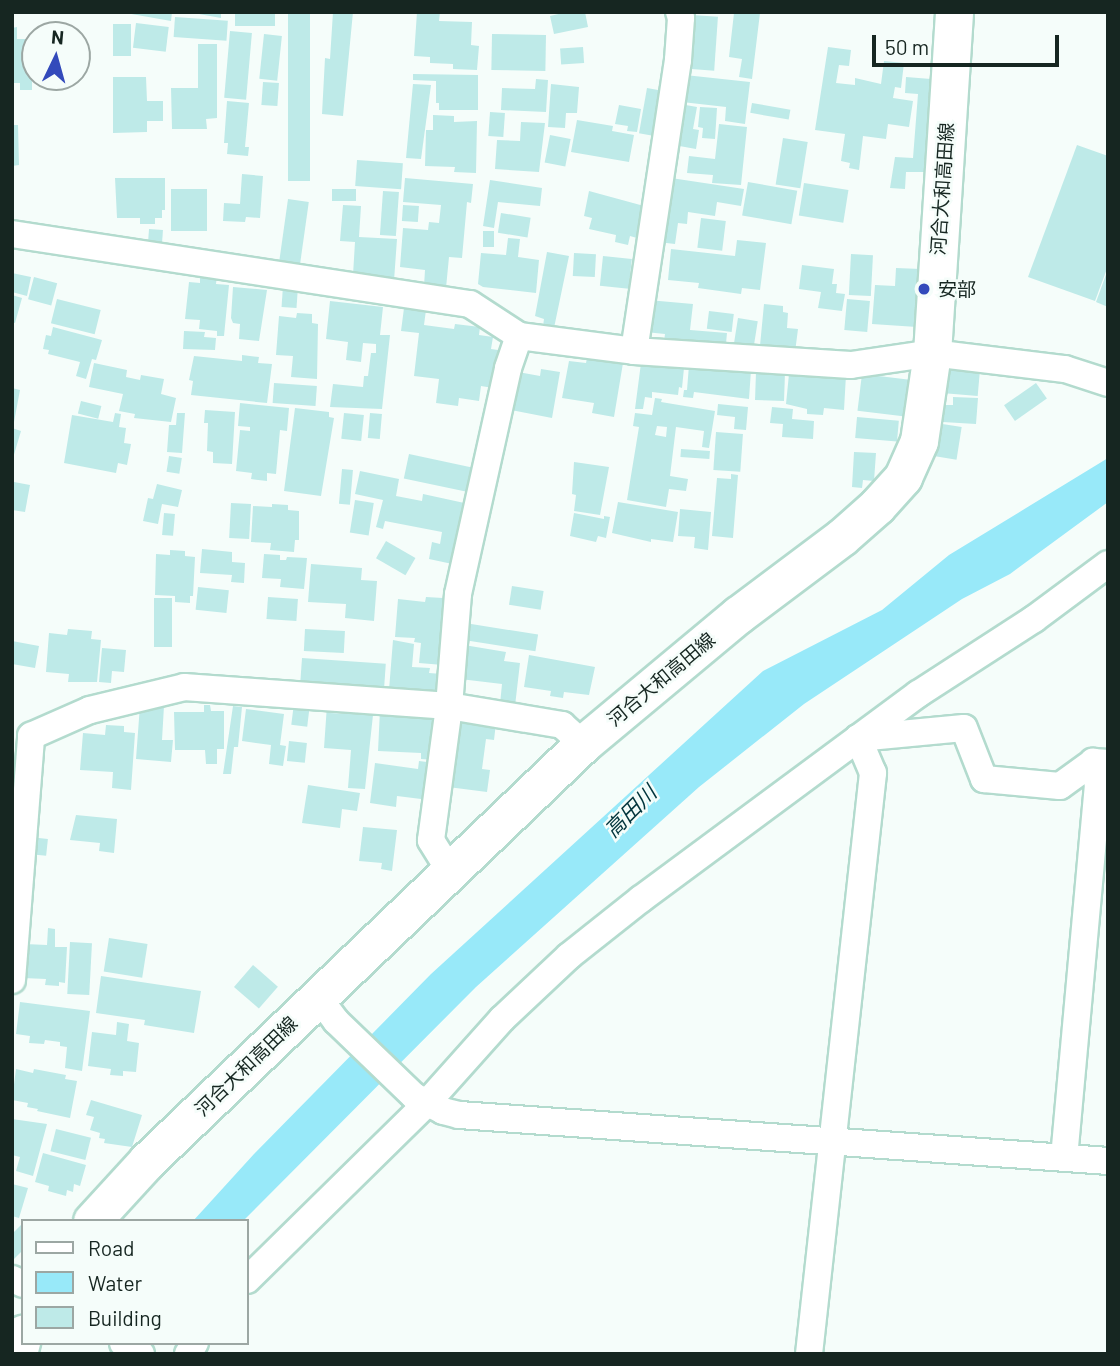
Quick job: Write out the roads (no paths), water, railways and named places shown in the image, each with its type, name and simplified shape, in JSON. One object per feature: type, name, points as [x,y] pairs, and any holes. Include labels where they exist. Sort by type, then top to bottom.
[{"type":"main road","name":"河合大和高田線","points":[[94,1219],[147,1161],[327,1009],[450,871],[583,744],[738,615],[842,537],[886,497],[903,477],[919,442],[932,353],[954,12]]},
{"type":"street","points":[[634,351],[678,60],[681,18],[679,12]]},
{"type":"street","points":[[12,234],[470,304],[519,336],[634,351],[851,365],[932,353],[1065,369],[1108,383]]},
{"type":"street","points":[[450,871],[431,840],[449,706],[458,594],[508,368],[519,336]]},
{"type":"street","points":[[248,1279],[420,1100],[569,956],[641,898],[918,694],[1034,619],[1108,564]]},
{"type":"street","points":[[12,980],[31,736],[90,710],[184,687],[449,706],[562,725],[583,744]]},
{"type":"street","points":[[858,738],[964,728],[984,779],[1060,786],[1100,763]]},
{"type":"street","points":[[810,1354],[873,773],[858,738]]},
{"type":"street","points":[[1064,1158],[1100,763]]},
{"type":"street","points":[[327,1009],[420,1100],[459,1115],[1108,1161]]},
{"type":"water","name":"高田川","points":[[1108,458],[1108,502],[1010,574],[962,599],[804,704],[699,787],[476,987],[245,1219],[195,1219],[254,1154],[431,974],[763,671],[882,610],[949,555]]},
{"type":"place","name":"安部","points":[[924,289]]}]
